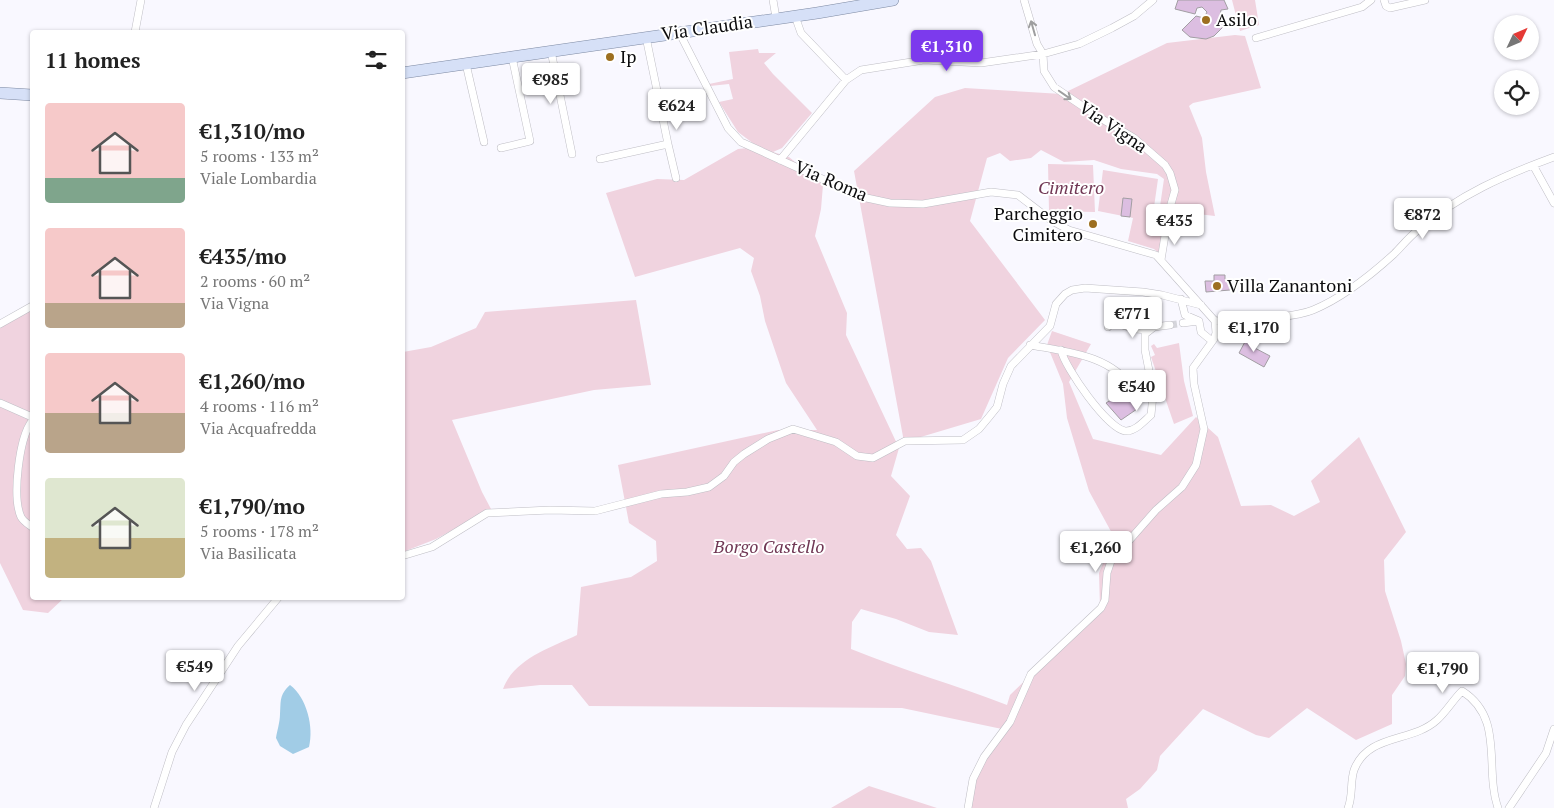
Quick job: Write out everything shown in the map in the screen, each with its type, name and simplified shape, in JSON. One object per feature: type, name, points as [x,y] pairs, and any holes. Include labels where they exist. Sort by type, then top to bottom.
[{"type":"main road","name":"Via Claudia","points":[[405,73],[796,16],[893,0]]},
{"type":"main road","points":[[0,93],[30,95]]},
{"type":"street","points":[[135,30],[141,0]]},
{"type":"street","points":[[773,0],[776,18]]},
{"type":"street","name":"Via Vigna","points":[[1024,0],[1037,44],[1043,54],[1044,71],[1054,86],[1097,116],[1134,138],[1165,165],[1174,182],[1175,190],[1161,260]]},
{"type":"street","points":[[1138,0],[1144,8]]},
{"type":"street","points":[[780,160],[846,80],[861,70],[924,60],[981,62],[1043,54],[1079,44],[1112,28],[1144,8],[1153,0]]},
{"type":"street","points":[[1256,38],[1362,7],[1372,0]]},
{"type":"street","points":[[1384,0],[1390,8],[1425,0]]},
{"type":"street","points":[[796,16],[801,33],[846,80]]},
{"type":"street","name":"Via Roma","points":[[679,32],[728,128],[741,142],[862,197],[890,203],[923,204],[991,192],[1018,195],[1052,221],[1069,230],[1150,252],[1161,260],[1215,321]]},
{"type":"street","points":[[646,37],[676,178]]},
{"type":"street","points":[[550,51],[572,154]]},
{"type":"street","points":[[501,148],[530,141],[512,56]]},
{"type":"street","points":[[466,64],[484,142]]},
{"type":"street","points":[[600,159],[668,144]]},
{"type":"street","points":[[968,808],[973,779],[984,757],[1010,722],[1031,674],[1101,608],[1105,600],[1111,561],[1156,510],[1182,487],[1192,473],[1199,455],[1204,428],[1194,384],[1193,368],[1212,342],[1216,333],[1215,321],[1289,315],[1312,310],[1359,282],[1392,255],[1417,230],[1450,205],[1490,182],[1554,157]]},
{"type":"street","points":[[1533,165],[1554,203]]},
{"type":"street","points":[[405,555],[432,547],[487,513],[550,510],[595,511],[661,494],[687,492],[709,487],[724,476],[734,462],[744,454],[768,439],[793,430],[836,442],[856,456],[873,458],[905,441],[963,440],[979,429],[997,406],[1003,384],[1012,366],[1050,326],[1056,304],[1060,298],[1072,290],[1085,288],[1162,294],[1201,305]]},
{"type":"street","points":[[1181,299],[1185,315],[1199,321]]},
{"type":"street","points":[[0,324],[30,307]]},
{"type":"street","points":[[1108,327],[1109,321],[1136,329],[1149,330],[1170,325]]},
{"type":"street","points":[[1199,321],[1201,332],[1212,342]]},
{"type":"street","points":[[1183,324],[1199,321]]},
{"type":"street","points":[[1149,330],[1145,334],[1144,340],[1152,386]]},
{"type":"street","points":[[1030,345],[1060,350],[1098,360],[1129,383],[1134,390]]},
{"type":"street","points":[[1060,350],[1063,360],[1073,374],[1096,405],[1117,428],[1127,431],[1132,430],[1151,415],[1153,396]]},
{"type":"street","points":[[0,403],[30,416]]},
{"type":"street","points":[[30,424],[24,438],[18,485],[21,515],[30,526]]},
{"type":"street","points":[[154,808],[172,752],[186,725],[238,646],[276,600]]},
{"type":"street","points":[[1348,808],[1351,799],[1354,770],[1366,751],[1392,739],[1421,730],[1437,720],[1462,691],[1473,698],[1482,710],[1491,734],[1494,797],[1498,808]]},
{"type":"street","points":[[1509,808],[1546,753],[1554,729]]},
{"type":"green space","points":[[1232,0],[1255,0],[1259,25],[1240,31]]},
{"type":"green space","points":[[1235,35],[1245,36],[1261,88],[1193,103],[1189,106],[1202,138],[1206,172],[1215,216],[1180,212],[1159,213],[1164,179],[1157,174],[1121,169],[1094,160],[1064,162],[1041,150],[1031,158],[1010,161],[1000,153],[987,158],[970,221],[1045,320],[1008,358],[981,419],[904,442],[854,171],[935,97],[965,88],[1062,94],[1167,43]]},
{"type":"green space","name":"Borgo Castello","points":[[758,49],[759,53],[776,53],[764,63],[812,113],[782,148],[773,152],[789,157],[823,185],[821,209],[815,236],[847,313],[846,335],[899,448],[891,476],[910,496],[896,535],[907,549],[921,548],[931,561],[958,635],[929,632],[896,619],[861,609],[852,622],[851,649],[1007,705],[1010,695],[1100,607],[1099,573],[1114,537],[1089,491],[1067,418],[1063,384],[1047,345],[1052,331],[1091,344],[1069,382],[1093,439],[1161,455],[1196,417],[1218,437],[1241,506],[1271,505],[1294,516],[1320,502],[1311,481],[1359,437],[1406,532],[1384,560],[1385,591],[1401,641],[1406,664],[1405,676],[1392,695],[1392,724],[1356,740],[1307,708],[1269,738],[1256,735],[1203,709],[1160,756],[1157,770],[1140,789],[1126,799],[1128,808],[969,808],[970,776],[1002,729],[902,708],[589,706],[572,685],[540,685],[503,689],[515,670],[524,662],[577,635],[581,587],[631,577],[657,561],[656,541],[629,523],[618,465],[778,430],[817,430],[786,383],[765,321],[760,296],[751,271],[754,258],[740,248],[635,277],[606,193],[657,179],[684,180],[738,149],[758,147],[738,132],[719,102],[733,99],[729,84],[710,86],[709,84],[733,79],[729,52]]},
{"type":"green space","name":"Cimitero","points":[[1048,164],[1093,165],[1095,212],[1049,211]]},
{"type":"green space","name":"Cimitero","points":[[1103,170],[1158,179],[1152,221],[1164,224],[1160,254],[1154,249],[1128,241],[1133,218],[1098,211]]},
{"type":"green space","points":[[636,300],[651,385],[594,390],[452,420],[491,509],[436,539],[405,551],[405,352],[431,347],[476,328],[485,312]]},
{"type":"green space","points":[[30,306],[30,600],[62,600],[48,613],[23,610],[0,563],[0,323]]},
{"type":"green space","points":[[1179,343],[1184,381],[1193,416],[1174,424],[1151,357],[1155,355],[1151,346],[1154,344],[1157,348]]},
{"type":"green space","points":[[869,786],[937,808],[831,808]]},
{"type":"water","points":[[290,685],[301,697],[305,705],[311,731],[309,747],[293,754],[280,746],[276,738],[280,720],[281,698]]},
{"type":"building","name":"Asilo","points":[[1178,0],[1224,0],[1228,9],[1221,10],[1219,21],[1225,25],[1214,36],[1206,39],[1190,37],[1182,30],[1196,16],[1204,18],[1207,12],[1202,7],[1197,8],[1195,14],[1175,9]]},
{"type":"building","points":[[1123,198],[1132,199],[1130,217],[1121,216]]},
{"type":"building","name":"Villa Zanantoni","points":[[1214,275],[1225,275],[1225,279],[1229,279],[1230,290],[1206,292],[1205,281],[1214,281]]},
{"type":"building","points":[[1247,338],[1254,342],[1251,346],[1270,356],[1264,367],[1239,353]]},
{"type":"building","points":[[1123,392],[1137,409],[1121,420],[1106,403]]},
{"type":"tunnel","points":[[1170,325],[1183,323]]},
{"type":"place","name":"Asilo","points":[[1206,20]]},
{"type":"place","name":"Ip","points":[[610,57]]},
{"type":"place","name":"Parcheggio Cimitero","points":[[1093,224]]},
{"type":"place","name":"Villa Zanantoni","points":[[1217,286]]}]
